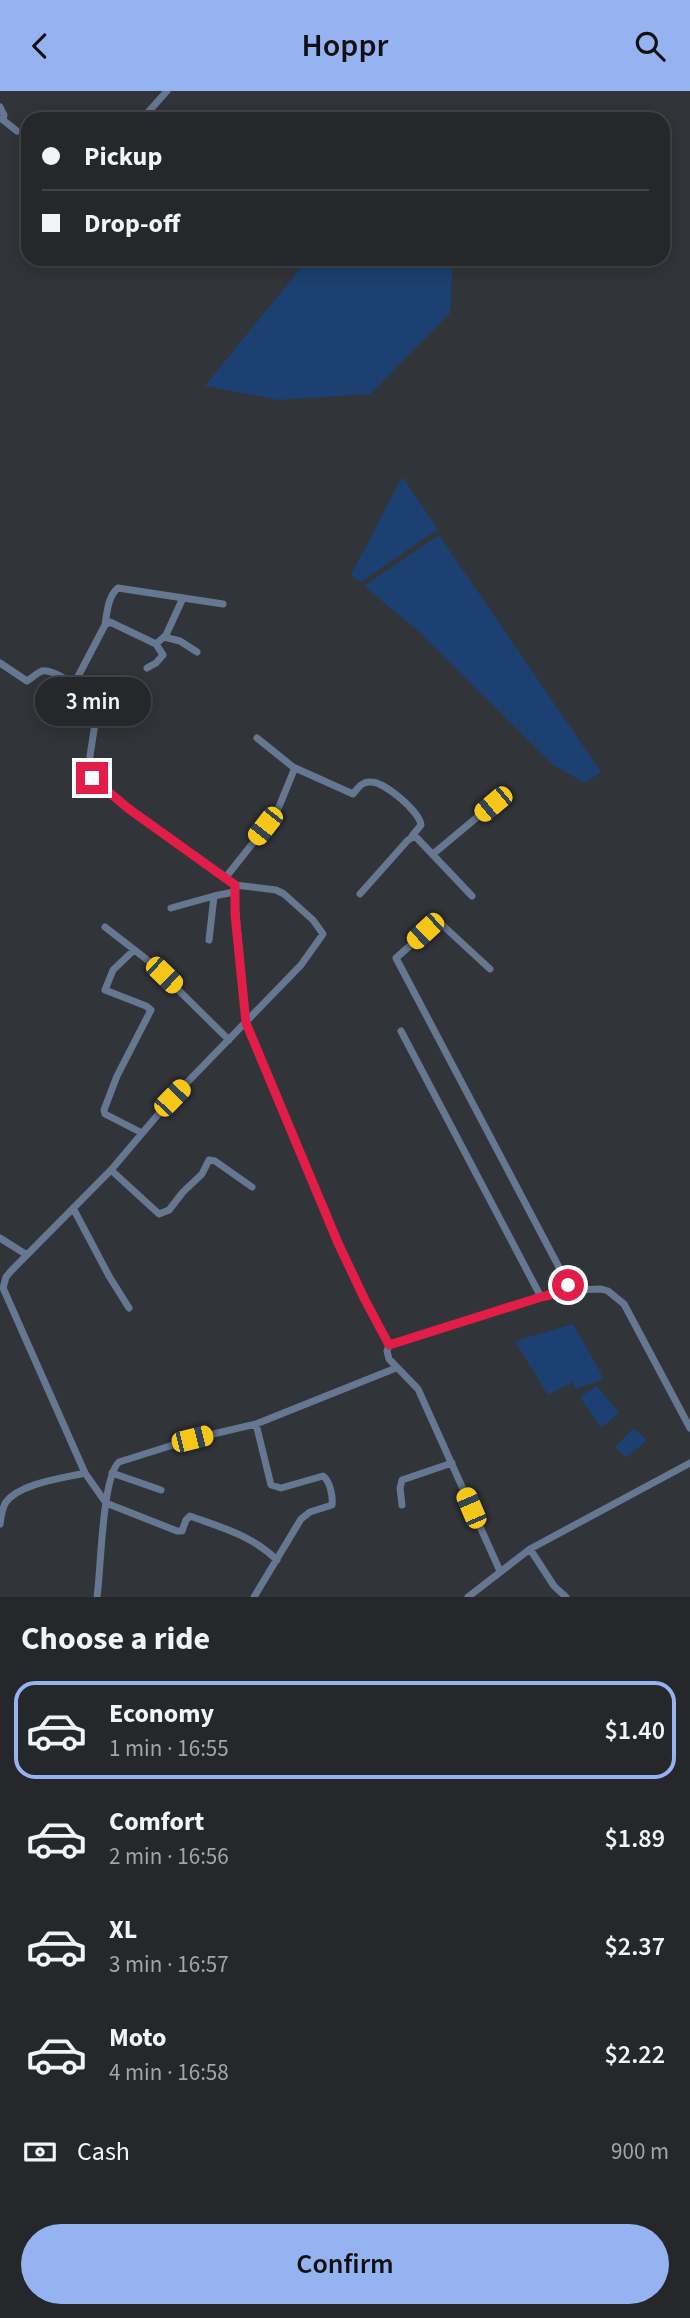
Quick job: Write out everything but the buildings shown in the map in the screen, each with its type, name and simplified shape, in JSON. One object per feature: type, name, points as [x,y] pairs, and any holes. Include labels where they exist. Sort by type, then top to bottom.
[{"type":"street","points":[[148,112],[167,91]]},
{"type":"street","points":[[0,107],[3,120],[17,131]]},
{"type":"street","points":[[73,686],[105,625],[110,599],[118,588],[223,604]]},
{"type":"street","points":[[156,644],[164,637],[183,598]]},
{"type":"street","points":[[105,625],[110,622],[119,625],[156,644],[163,655],[147,668]]},
{"type":"street","points":[[164,637],[180,641],[197,652]]},
{"type":"street","points":[[0,663],[27,681],[44,671],[51,671],[98,700],[90,756],[89,770],[92,778],[129,809],[226,877],[235,889],[246,1023],[338,1243],[389,1345],[389,1359],[418,1389],[500,1571]]},
{"type":"street","points":[[257,738],[293,767],[353,794],[362,784],[379,784],[414,809],[420,817],[421,825],[360,894]]},
{"type":"street","points":[[226,877],[276,814],[294,771],[293,767]]},
{"type":"street","points":[[433,855],[493,804]]},
{"type":"street","points":[[412,836],[415,836],[472,896]]},
{"type":"street","points":[[171,908],[235,889],[284,894],[323,934],[301,965],[172,1098],[111,1170],[6,1277],[3,1288],[85,1473],[106,1503],[177,1531],[182,1531],[190,1516],[243,1535],[262,1546],[277,1560]]},
{"type":"street","points":[[209,940],[214,896]]},
{"type":"street","points":[[490,969],[438,921],[396,958],[571,1290]]},
{"type":"street","points":[[105,927],[150,962],[229,1040]]},
{"type":"street","points":[[134,950],[113,970],[105,990],[151,1010],[117,1076],[104,1110],[106,1114],[142,1133]]},
{"type":"street","points":[[401,1031],[541,1297]]},
{"type":"street","points":[[111,1170],[159,1214],[169,1210],[202,1174],[211,1159],[252,1187]]},
{"type":"street","points":[[73,1208],[109,1276],[130,1308]]},
{"type":"street","points":[[0,1238],[27,1255]]},
{"type":"street","points":[[389,1345],[541,1297],[571,1290],[608,1291],[624,1304],[690,1428]]},
{"type":"street","points":[[97,1597],[106,1503],[112,1473],[119,1462],[192,1439],[256,1424],[396,1368]]},
{"type":"street","points":[[254,1597],[302,1519],[310,1512],[332,1505],[328,1481],[323,1476],[281,1488],[271,1485],[256,1424]]},
{"type":"street","points":[[402,1505],[402,1480],[452,1463]]},
{"type":"street","points":[[468,1597],[530,1549],[690,1463]]},
{"type":"street","points":[[0,1524],[5,1503],[17,1494],[34,1484],[85,1473]]},
{"type":"street","points":[[112,1473],[161,1490]]},
{"type":"street","points":[[530,1549],[554,1586],[566,1597]]},
{"type":"shaded area","points":[[302,266],[453,266],[450,313],[370,394],[279,400],[205,386]]},
{"type":"shaded area","points":[[402,477],[438,529],[361,582],[351,575]]},
{"type":"shaded area","points":[[439,535],[601,772],[585,783],[553,765],[418,631],[364,586]]},
{"type":"shaded area","points":[[573,1324],[601,1373],[602,1380],[575,1389],[573,1382],[548,1395],[515,1341]]},
{"type":"shaded area","points":[[597,1386],[619,1413],[601,1428],[580,1397]]},
{"type":"shaded area","points":[[634,1428],[647,1440],[626,1458],[615,1447]]},
{"type":"route","points":[[92,778],[129,809],[235,885],[235,914],[246,1023],[338,1243],[389,1345],[571,1290],[568,1285]]}]
